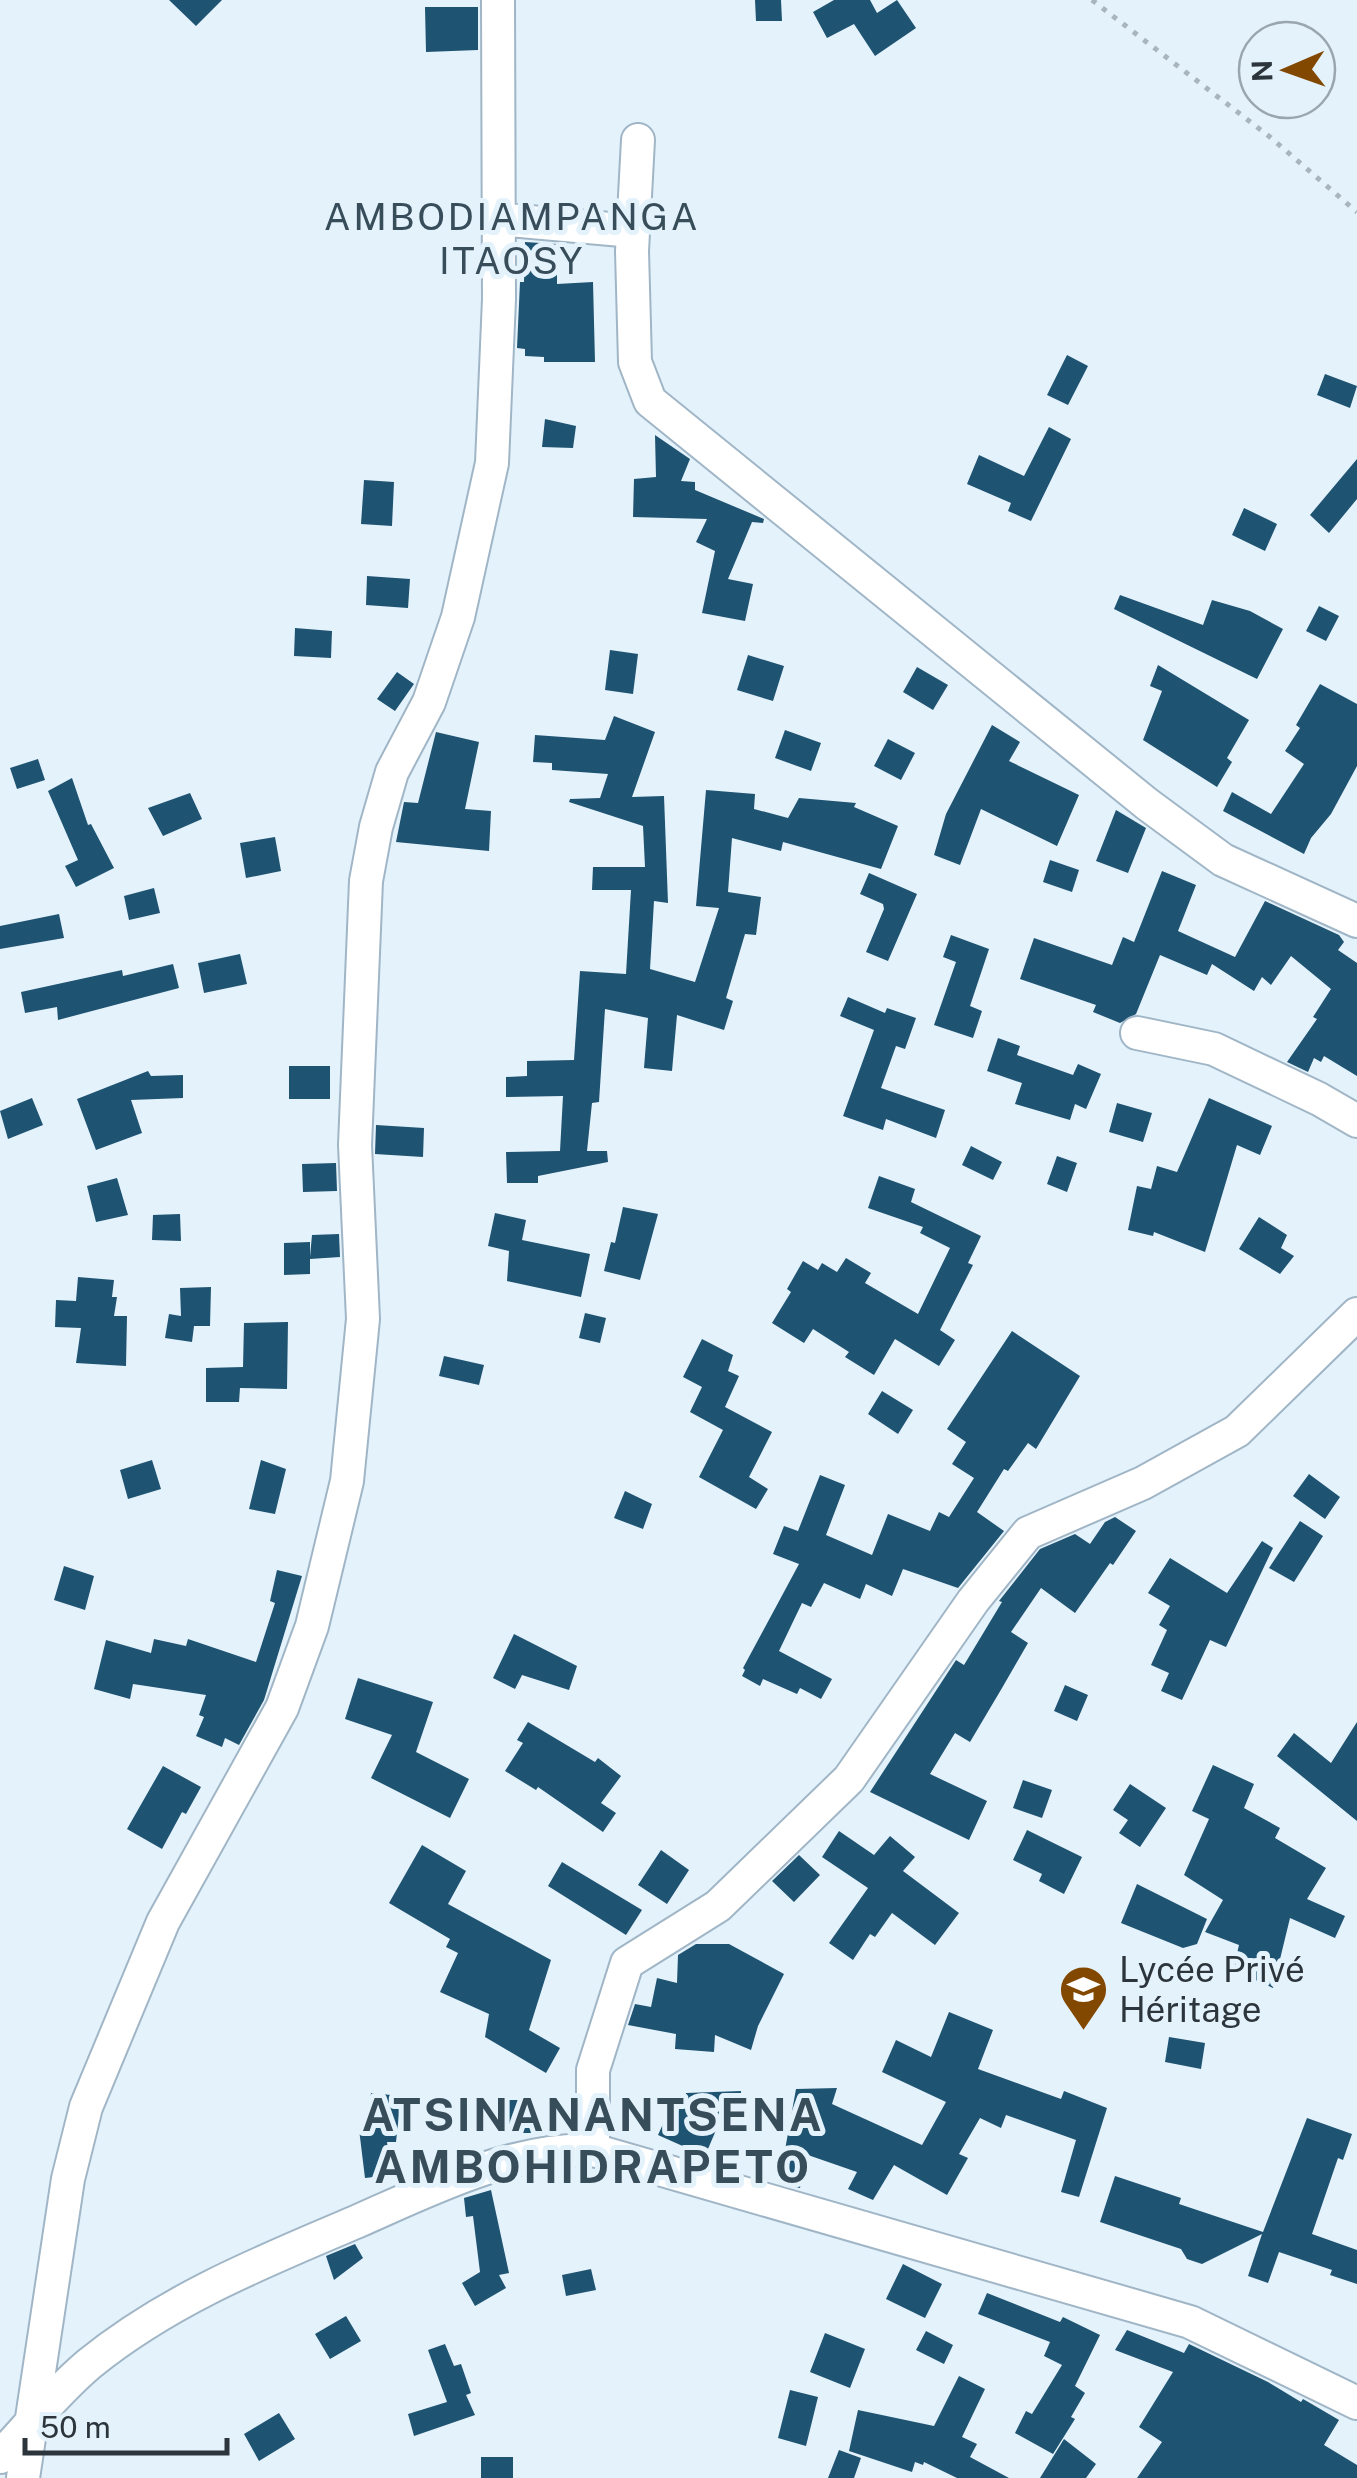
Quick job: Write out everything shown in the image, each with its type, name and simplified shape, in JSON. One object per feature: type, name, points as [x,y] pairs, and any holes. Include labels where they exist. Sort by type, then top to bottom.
[{"type":"street","points":[[23,2478],[68,2179],[86,2107],[162,1922],[282,1708],[312,1626],[347,1480],[363,1319],[355,1145],[366,881],[392,772],[429,702],[458,618],[492,463],[499,299],[498,0]]},
{"type":"street","points":[[638,140],[633,231],[634,362],[650,401],[1147,804],[1223,860],[1357,922]]},
{"type":"street","points":[[497,220],[633,231]]},
{"type":"street","points":[[1136,1032],[1214,1050],[1357,1121]]},
{"type":"street","points":[[593,2150],[593,2070],[627,1964],[718,1906],[849,1779],[973,1601],[1028,1533],[1143,1483],[1237,1431],[1357,1314]]},
{"type":"street","points":[[0,2457],[88,2365],[154,2318],[218,2281],[452,2180],[561,2150],[593,2150],[1190,2322],[1357,2403]]},
{"type":"path","points":[[1092,0],[1270,137],[1357,212]]},
{"type":"building","points":[[169,0],[222,0],[196,26]]},
{"type":"building","points":[[755,0],[781,0],[782,21],[756,21]]},
{"type":"building","points":[[834,0],[870,0],[877,13],[897,0],[916,28],[875,56],[854,24],[827,38],[813,12]]},
{"type":"building","points":[[425,7],[478,7],[478,50],[426,52]]},
{"type":"building","points":[[525,242],[557,244],[557,284],[593,282],[595,362],[544,362],[544,357],[525,356],[525,349],[517,348]]},
{"type":"building","points":[[1067,355],[1088,366],[1068,405],[1047,395]]},
{"type":"building","points":[[1325,374],[1357,386],[1350,408],[1317,395]]},
{"type":"building","points":[[545,419],[576,426],[573,448],[542,447]]},
{"type":"building","points":[[1049,427],[1071,439],[1031,521],[1008,511],[1011,503],[967,484],[979,455],[1024,476]]},
{"type":"building","points":[[655,435],[690,459],[681,481],[695,482],[695,490],[764,519],[763,523],[752,522],[728,579],[753,584],[745,621],[702,613],[715,551],[696,542],[707,519],[633,517],[634,479],[656,477]]},
{"type":"building","points":[[1357,459],[1357,499],[1329,533],[1310,515]]},
{"type":"building","points":[[364,480],[394,482],[392,526],[361,524]]},
{"type":"building","points":[[1244,508],[1277,524],[1265,551],[1232,535]]},
{"type":"building","points":[[367,576],[410,579],[408,608],[366,605]]},
{"type":"building","points":[[1120,595],[1203,625],[1212,600],[1250,611],[1283,629],[1257,679],[1114,609]]},
{"type":"building","points":[[1319,606],[1339,616],[1326,641],[1306,631]]},
{"type":"building","points":[[295,628],[332,631],[331,658],[294,656]]},
{"type":"building","points":[[610,650],[638,654],[633,694],[605,690]]},
{"type":"building","points":[[748,655],[784,666],[773,701],[737,690]]},
{"type":"building","points":[[1158,665],[1249,720],[1227,758],[1232,762],[1217,787],[1143,740],[1162,691],[1150,686]]},
{"type":"building","points":[[917,667],[948,685],[933,710],[903,692]]},
{"type":"building","points":[[397,672],[414,684],[395,711],[377,699]]},
{"type":"building","points":[[1320,684],[1357,704],[1357,766],[1304,854],[1223,811],[1232,792],[1271,814],[1304,764],[1285,751]]},
{"type":"building","points":[[614,716],[655,732],[632,797],[664,796],[668,903],[654,901],[650,969],[695,982],[719,908],[696,906],[706,790],[755,794],[754,809],[788,818],[799,798],[856,803],[854,807],[898,826],[881,869],[783,842],[781,851],[732,838],[728,892],[761,897],[756,935],[745,934],[726,998],[733,1001],[724,1030],[677,1015],[672,1071],[644,1068],[648,1018],[605,1009],[599,1102],[592,1103],[587,1151],[607,1151],[608,1162],[538,1176],[538,1183],[507,1183],[506,1152],[560,1151],[563,1096],[506,1097],[506,1077],[527,1076],[527,1061],[574,1060],[580,971],[626,974],[631,890],[592,890],[593,867],[645,867],[643,826],[569,802],[600,798],[608,774],[552,770],[552,763],[533,762],[535,735],[605,740]]},
{"type":"building","points":[[992,725],[1020,742],[1009,761],[1079,795],[1057,846],[981,809],[960,865],[934,855],[946,814]]},
{"type":"building","points":[[785,730],[821,743],[811,771],[775,758]]},
{"type":"building","points":[[436,732],[479,742],[465,809],[491,811],[489,851],[396,842],[404,802],[418,803]]},
{"type":"building","points":[[888,739],[915,753],[901,780],[874,766]]},
{"type":"building","points":[[38,759],[45,780],[17,789],[10,768]]},
{"type":"building","points":[[72,778],[88,825],[91,824],[114,868],[76,887],[65,866],[78,860],[48,791]]},
{"type":"building","points":[[190,793],[202,819],[163,836],[148,808]]},
{"type":"building","points":[[1116,810],[1146,828],[1128,873],[1096,861]]},
{"type":"building","points":[[275,837],[281,871],[246,878],[240,843]]},
{"type":"building","points":[[1050,860],[1079,870],[1072,892],[1043,882]]},
{"type":"building","points":[[1162,871],[1196,885],[1178,931],[1235,957],[1265,901],[1339,935],[1344,942],[1338,950],[1357,963],[1357,1076],[1324,1056],[1321,1062],[1314,1058],[1308,1072],[1287,1062],[1317,1019],[1313,1017],[1331,989],[1291,956],[1271,985],[1262,977],[1254,991],[1212,964],[1207,975],[1160,955],[1136,1014],[1120,1023],[1093,1012],[1096,1005],[1020,979],[1034,938],[1112,965],[1123,937],[1134,942]]},
{"type":"building","points":[[869,873],[917,894],[888,961],[866,952],[884,909],[883,904],[860,894]]},
{"type":"building","points":[[154,888],[160,913],[129,920],[124,896]]},
{"type":"building","points":[[59,914],[64,938],[0,949],[0,926]]},
{"type":"building","points":[[951,935],[989,949],[970,1006],[982,1011],[973,1038],[934,1025],[956,962],[943,957]]},
{"type":"building","points":[[240,954],[247,984],[204,993],[198,963]]},
{"type":"building","points":[[173,964],[179,988],[58,1020],[57,1007],[25,1013],[21,992],[122,970],[123,976]]},
{"type":"building","points":[[848,997],[885,1013],[887,1008],[916,1018],[905,1049],[896,1046],[881,1088],[945,1110],[936,1138],[886,1119],[883,1130],[843,1116],[874,1030],[840,1016]]},
{"type":"building","points":[[998,1038],[1020,1046],[1017,1055],[1073,1075],[1078,1064],[1101,1074],[1086,1109],[1075,1104],[1070,1120],[1015,1104],[1022,1083],[987,1071]]},
{"type":"building","points":[[289,1066],[330,1066],[330,1099],[289,1099]]},
{"type":"building","points":[[148,1071],[151,1076],[183,1075],[183,1098],[131,1100],[142,1133],[96,1150],[77,1099]]},
{"type":"building","points":[[32,1098],[43,1125],[8,1139],[0,1111]]},
{"type":"building","points":[[1209,1098],[1272,1126],[1260,1155],[1237,1145],[1205,1252],[1154,1232],[1153,1236],[1128,1230],[1137,1186],[1151,1189],[1157,1166],[1177,1172]]},
{"type":"building","points":[[1117,1103],[1152,1113],[1143,1142],[1109,1132]]},
{"type":"building","points":[[376,1125],[424,1128],[423,1157],[375,1154]]},
{"type":"building","points":[[971,1146],[1002,1162],[993,1180],[962,1165]]},
{"type":"building","points":[[1057,1156],[1077,1163],[1067,1192],[1047,1184]]},
{"type":"building","points":[[336,1163],[337,1191],[303,1192],[302,1164]]},
{"type":"building","points":[[879,1176],[915,1189],[911,1202],[981,1236],[968,1263],[973,1265],[940,1330],[955,1340],[939,1366],[895,1339],[874,1375],[845,1357],[849,1352],[813,1329],[804,1343],[772,1323],[791,1292],[787,1289],[803,1261],[818,1270],[822,1263],[837,1272],[846,1258],[871,1273],[865,1283],[918,1314],[950,1248],[920,1233],[923,1227],[868,1208]]},
{"type":"building","points":[[117,1178],[128,1215],[96,1222],[87,1186]]},
{"type":"building","points":[[623,1207],[658,1214],[640,1280],[604,1271]]},
{"type":"building","points":[[495,1213],[526,1220],[522,1240],[590,1254],[581,1297],[507,1281],[509,1251],[488,1246]]},
{"type":"building","points":[[180,1214],[181,1241],[152,1240],[153,1215]]},
{"type":"building","points":[[1259,1217],[1287,1235],[1281,1248],[1294,1256],[1280,1274],[1239,1249]]},
{"type":"building","points":[[339,1234],[340,1257],[310,1259],[310,1274],[284,1275],[284,1243],[310,1242],[310,1257],[312,1235]]},
{"type":"building","points":[[78,1277],[114,1280],[114,1316],[127,1316],[126,1366],[76,1363],[81,1328],[55,1327],[56,1300],[76,1301]]},
{"type":"building","points":[[211,1287],[210,1326],[194,1326],[192,1342],[165,1338],[169,1314],[181,1316],[180,1288]]},
{"type":"building","points":[[585,1313],[606,1318],[600,1343],[579,1338]]},
{"type":"building","points":[[288,1322],[287,1389],[240,1388],[239,1402],[206,1402],[206,1368],[243,1367],[244,1323]]},
{"type":"building","points":[[1012,1331],[1080,1376],[1036,1449],[1028,1443],[1008,1471],[1004,1469],[977,1512],[1004,1531],[958,1588],[903,1569],[892,1596],[866,1584],[860,1599],[824,1583],[811,1607],[802,1603],[779,1651],[832,1679],[821,1699],[800,1688],[797,1694],[763,1679],[760,1686],[742,1676],[799,1564],[773,1554],[784,1526],[798,1531],[820,1475],[845,1485],[826,1535],[872,1555],[888,1514],[930,1531],[939,1512],[949,1517],[974,1478],[952,1464],[966,1442],[947,1429]]},
{"type":"building","points":[[702,1339],[733,1355],[728,1371],[739,1376],[725,1407],[772,1432],[749,1477],[768,1489],[756,1509],[699,1477],[723,1430],[690,1412],[702,1387],[683,1377]]},
{"type":"building","points":[[444,1356],[484,1365],[479,1385],[439,1376]]},
{"type":"building","points":[[882,1391],[913,1410],[898,1434],[868,1414]]},
{"type":"building","points":[[152,1460],[161,1489],[128,1499],[120,1470]]},
{"type":"building","points":[[261,1460],[286,1469],[275,1514],[249,1509]]},
{"type":"building","points":[[1309,1474],[1340,1497],[1325,1519],[1293,1496]]},
{"type":"building","points":[[625,1491],[652,1504],[643,1529],[614,1518]]},
{"type":"building","points":[[1115,1517],[1136,1531],[1113,1565],[1110,1563],[1075,1613],[1041,1588],[1011,1632],[1028,1643],[970,1742],[955,1733],[930,1774],[987,1801],[969,1840],[870,1792],[956,1660],[964,1665],[1002,1602],[999,1601],[1040,1549],[1075,1534],[1090,1544],[1105,1522]]},
{"type":"building","points":[[1300,1521],[1323,1536],[1294,1582],[1269,1568]]},
{"type":"building","points":[[1262,1541],[1273,1548],[1226,1647],[1210,1640],[1182,1700],[1161,1691],[1169,1673],[1151,1665],[1167,1630],[1159,1625],[1170,1606],[1148,1593],[1170,1558],[1227,1593]]},
{"type":"building","points":[[64,1566],[94,1576],[85,1610],[54,1600]]},
{"type":"building","points":[[277,1570],[302,1576],[264,1700],[239,1745],[225,1738],[222,1747],[196,1736],[204,1717],[199,1715],[206,1695],[133,1684],[130,1699],[94,1689],[106,1640],[151,1653],[154,1639],[186,1646],[188,1639],[256,1662],[275,1603],[270,1601]]},
{"type":"building","points":[[514,1634],[577,1666],[569,1690],[522,1675],[515,1689],[493,1678]]},
{"type":"building","points":[[358,1678],[433,1702],[416,1752],[469,1779],[450,1818],[371,1778],[392,1735],[345,1719]]},
{"type":"building","points":[[1065,1685],[1088,1695],[1077,1721],[1054,1711]]},
{"type":"building","points":[[528,1722],[595,1762],[598,1758],[621,1776],[601,1803],[616,1813],[603,1832],[538,1787],[536,1790],[505,1771],[523,1743],[517,1740]]},
{"type":"building","points":[[1357,1722],[1357,1821],[1277,1756],[1294,1733],[1331,1763]]},
{"type":"building","points":[[1213,1765],[1254,1784],[1244,1808],[1280,1828],[1275,1838],[1326,1868],[1307,1899],[1345,1916],[1335,1938],[1290,1918],[1273,1988],[1233,1970],[1239,1945],[1205,1932],[1223,1900],[1184,1875],[1209,1819],[1192,1811]]},
{"type":"building","points":[[163,1766],[201,1787],[162,1849],[127,1829]]},
{"type":"building","points":[[1023,1780],[1052,1790],[1042,1818],[1013,1808]]},
{"type":"building","points":[[1130,1784],[1166,1808],[1140,1847],[1119,1833],[1128,1820],[1113,1810]]},
{"type":"building","points":[[1027,1830],[1082,1857],[1064,1894],[1039,1881],[1042,1874],[1013,1860]]},
{"type":"building","points":[[839,1831],[874,1855],[890,1836],[915,1857],[903,1871],[959,1913],[935,1945],[892,1913],[875,1937],[870,1934],[853,1960],[829,1943],[868,1888],[822,1857]]},
{"type":"building","points":[[422,1845],[466,1871],[448,1904],[551,1960],[529,2030],[560,2048],[546,2073],[485,2037],[489,2014],[440,1992],[458,1953],[446,1947],[450,1939],[389,1903]]},
{"type":"building","points":[[661,1850],[689,1870],[667,1904],[638,1885]]},
{"type":"building","points":[[799,1855],[820,1875],[794,1902],[772,1881]]},
{"type":"building","points":[[562,1862],[642,1910],[626,1935],[548,1886]]},
{"type":"building","points":[[1137,1884],[1207,1919],[1197,1944],[1183,1948],[1121,1923]]},
{"type":"building","points":[[696,1944],[729,1944],[784,1974],[758,2026],[751,2050],[715,2035],[714,2052],[675,2049],[676,2034],[628,2025],[635,2004],[651,2007],[657,1978],[677,1983],[678,1955]]},
{"type":"building","points":[[949,2012],[993,2030],[978,2069],[1061,2099],[1064,2091],[1107,2108],[1079,2197],[1061,2192],[1076,2140],[1006,2115],[1001,2128],[980,2118],[959,2154],[968,2158],[947,2195],[894,2165],[873,2200],[848,2189],[857,2172],[805,2154],[800,2188],[779,2183],[796,2089],[837,2088],[832,2104],[922,2145],[946,2102],[882,2072],[896,2040],[931,2057]]},
{"type":"building","points":[[1169,2037],[1205,2043],[1201,2069],[1165,2062]]},
{"type":"building","points":[[741,2091],[741,2116],[722,2116],[705,2156],[658,2135],[668,2113],[676,2116],[686,2093]]},
{"type":"building","points":[[371,2093],[401,2096],[396,2142],[387,2142],[391,2175],[365,2178],[359,2129],[367,2130]]},
{"type":"building","points":[[508,2100],[533,2100],[533,2133],[509,2133]]},
{"type":"building","points":[[1307,2118],[1352,2134],[1343,2160],[1338,2158],[1312,2234],[1357,2250],[1357,2284],[1330,2275],[1332,2270],[1279,2252],[1268,2283],[1248,2276],[1262,2234],[1202,2264],[1187,2259],[1181,2249],[1100,2222],[1115,2176],[1181,2198],[1179,2204],[1263,2232]]},
{"type":"building","points":[[491,2190],[509,2273],[499,2275],[506,2288],[475,2306],[462,2283],[480,2272],[473,2216],[466,2217],[464,2198]]},
{"type":"building","points":[[355,2244],[363,2258],[334,2280],[326,2256]]},
{"type":"building","points":[[903,2264],[942,2284],[925,2318],[886,2299]]},
{"type":"building","points":[[591,2269],[596,2290],[566,2296],[562,2275]]},
{"type":"building","points":[[987,2293],[1060,2322],[1063,2317],[1100,2335],[1075,2386],[1085,2393],[1071,2417],[1075,2419],[1053,2454],[1015,2433],[1026,2411],[1032,2414],[1062,2365],[1044,2356],[1050,2342],[978,2314]]},
{"type":"building","points":[[346,2316],[361,2341],[330,2359],[315,2334]]},
{"type":"building","points":[[1127,2330],[1184,2353],[1189,2344],[1339,2420],[1324,2445],[1357,2465],[1357,2478],[1137,2478],[1162,2442],[1139,2427],[1173,2372],[1115,2350]]},
{"type":"building","points":[[926,2331],[953,2345],[944,2364],[916,2350]]},
{"type":"building","points":[[825,2333],[865,2349],[850,2388],[810,2372]]},
{"type":"building","points":[[445,2344],[454,2366],[461,2364],[471,2393],[466,2395],[475,2415],[414,2436],[408,2414],[447,2402],[428,2350]]},
{"type":"building","points":[[959,2376],[985,2389],[962,2437],[977,2444],[970,2457],[1009,2478],[957,2478],[924,2462],[915,2462],[912,2472],[849,2451],[858,2410],[934,2426]]},
{"type":"building","points":[[790,2390],[818,2397],[806,2446],[778,2438]]},
{"type":"building","points":[[279,2413],[295,2439],[259,2461],[244,2434]]},
{"type":"building","points":[[1064,2439],[1096,2464],[1086,2478],[1040,2478]]},
{"type":"building","points":[[839,2450],[861,2458],[854,2478],[828,2478]]},
{"type":"building","points":[[481,2457],[513,2457],[513,2478],[481,2478]]},
{"type":"place","name":"Lycée Privé Héritage","points":[[1084,2032]]},
{"type":"district","name":"AMBODIAMPANGA ITAOSY","points":[[512,239]]},
{"type":"district","name":"ATSINANANTSENA AMBOHIDRAPETO","points":[[593,2141]]}]
